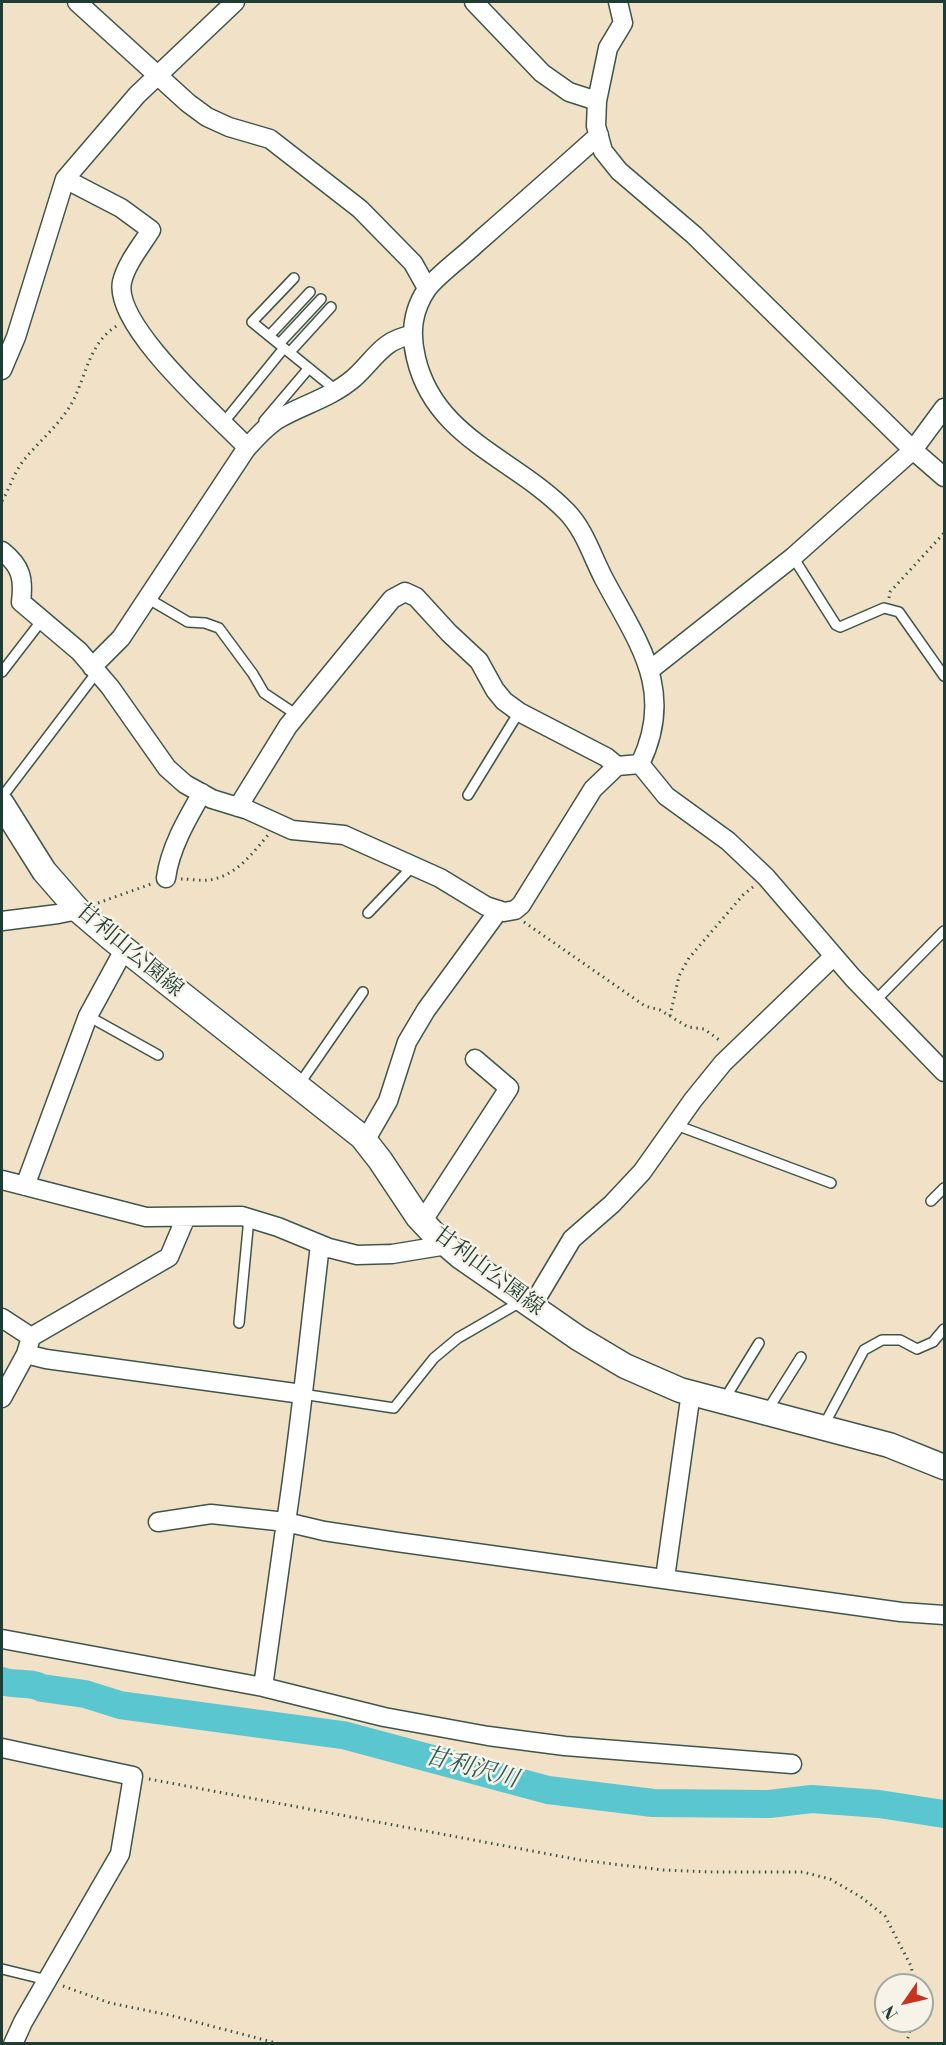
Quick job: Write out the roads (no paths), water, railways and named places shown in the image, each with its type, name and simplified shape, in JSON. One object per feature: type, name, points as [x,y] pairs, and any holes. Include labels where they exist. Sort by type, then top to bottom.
[{"type":"main road","name":"甘利山公園線","points":[[2,804],[44,871],[78,910],[126,951],[338,1116],[365,1141],[422,1222],[447,1245],[528,1303],[578,1338],[654,1380],[890,1445],[945,1467]]},
{"type":"street","points":[[77,2],[207,117],[229,127],[270,139],[360,209],[413,263],[427,288]]},
{"type":"street","points":[[2,370],[16,337],[65,179],[137,95],[235,2]]},
{"type":"street","points":[[474,2],[542,73],[570,92],[597,101]]},
{"type":"street","points":[[618,2],[623,22],[608,48],[597,101],[596,126],[603,151],[619,171],[694,235],[913,450],[945,477]]},
{"type":"street","points":[[599,135],[427,288],[411,326],[420,374],[431,398],[452,423],[479,447],[547,494],[568,513],[583,532],[590,552],[646,657],[654,683],[656,709],[648,746],[640,764]]},
{"type":"street","points":[[65,179],[121,208],[151,230],[127,268],[121,284],[126,307],[145,341],[245,447]]},
{"type":"street","points":[[95,669],[122,638],[245,447],[279,419],[337,391],[354,378],[389,343],[397,338],[412,335]]},
{"type":"street","points":[[650,670],[793,557],[913,450],[945,408]]},
{"type":"street","points":[[2,551],[18,567],[23,585],[21,602],[79,651],[95,669],[167,768],[185,784],[292,830],[344,835],[440,878],[486,906],[507,910],[521,905],[593,789],[617,766],[640,764]]},
{"type":"street","points":[[238,807],[288,726],[392,598],[405,592],[416,597],[479,661],[495,690],[504,701],[519,712],[606,757],[617,766]]},
{"type":"street","points":[[640,764],[666,796],[728,841],[766,877],[875,1001],[945,1072]]},
{"type":"street","points":[[166,878],[168,864],[187,819],[202,793]]},
{"type":"street","points":[[2,921],[78,910]]},
{"type":"street","points":[[365,1141],[388,1101],[407,1042],[426,1010],[507,910]]},
{"type":"street","points":[[25,1186],[88,1016],[118,959],[126,951]]},
{"type":"street","points":[[528,1303],[572,1239],[612,1204],[642,1172],[693,1100],[735,1051],[834,956]]},
{"type":"street","points":[[422,1222],[509,1088],[475,1059]]},
{"type":"street","points":[[2,1180],[146,1217],[242,1216],[278,1227],[320,1245],[357,1255],[392,1254],[447,1245]]},
{"type":"street","points":[[2,1398],[28,1346],[169,1257],[186,1217]]},
{"type":"street","points":[[263,1687],[300,1432],[302,1394],[320,1245]]},
{"type":"street","points":[[2,1318],[28,1346],[46,1359],[302,1394]]},
{"type":"street","points":[[665,1578],[691,1392]]},
{"type":"street","points":[[158,1522],[211,1514],[286,1522],[324,1531],[397,1542],[901,1612],[945,1615]]},
{"type":"street","points":[[2,1639],[263,1687],[384,1717],[488,1736],[565,1746],[792,1764]]},
{"type":"street","points":[[2,1748],[133,1776],[120,1854],[47,1980],[14,2043]]},
{"type":"lane","points":[[294,278],[252,322],[337,391]]},
{"type":"lane","points":[[269,336],[310,292]]},
{"type":"lane","points":[[224,423],[321,299]]},
{"type":"lane","points":[[284,348],[331,307]]},
{"type":"lane","points":[[245,447],[309,368]]},
{"type":"lane","points":[[793,557],[836,625],[840,627],[884,608],[899,612],[945,676]]},
{"type":"lane","points":[[147,598],[188,622],[204,623],[219,628],[254,674],[264,693],[297,715]]},
{"type":"lane","points":[[2,672],[42,620]]},
{"type":"lane","points":[[2,797],[95,669]]},
{"type":"lane","points":[[468,795],[519,712]]},
{"type":"lane","points":[[368,913],[412,867]]},
{"type":"lane","points":[[875,1001],[945,931]]},
{"type":"lane","points":[[298,1086],[363,992]]},
{"type":"lane","points":[[88,1016],[158,1055]]},
{"type":"lane","points":[[676,1125],[831,1183]]},
{"type":"lane","points":[[932,1201],[945,1188]]},
{"type":"lane","points":[[239,1323],[249,1218]]},
{"type":"lane","points":[[302,1394],[394,1408],[434,1358],[458,1338],[528,1303]]},
{"type":"lane","points":[[822,1428],[864,1350],[882,1340],[900,1340],[917,1349],[933,1342],[945,1329]]},
{"type":"lane","points":[[723,1400],[759,1343]]},
{"type":"lane","points":[[765,1412],[801,1357]]},
{"type":"lane","points":[[2,1969],[47,1980]]},
{"type":"waterway","name":"甘利沢川","points":[[2,1681],[85,1694],[120,1705],[343,1735],[548,1790],[653,1803],[769,1804],[812,1799],[879,1804],[944,1814]]}]
